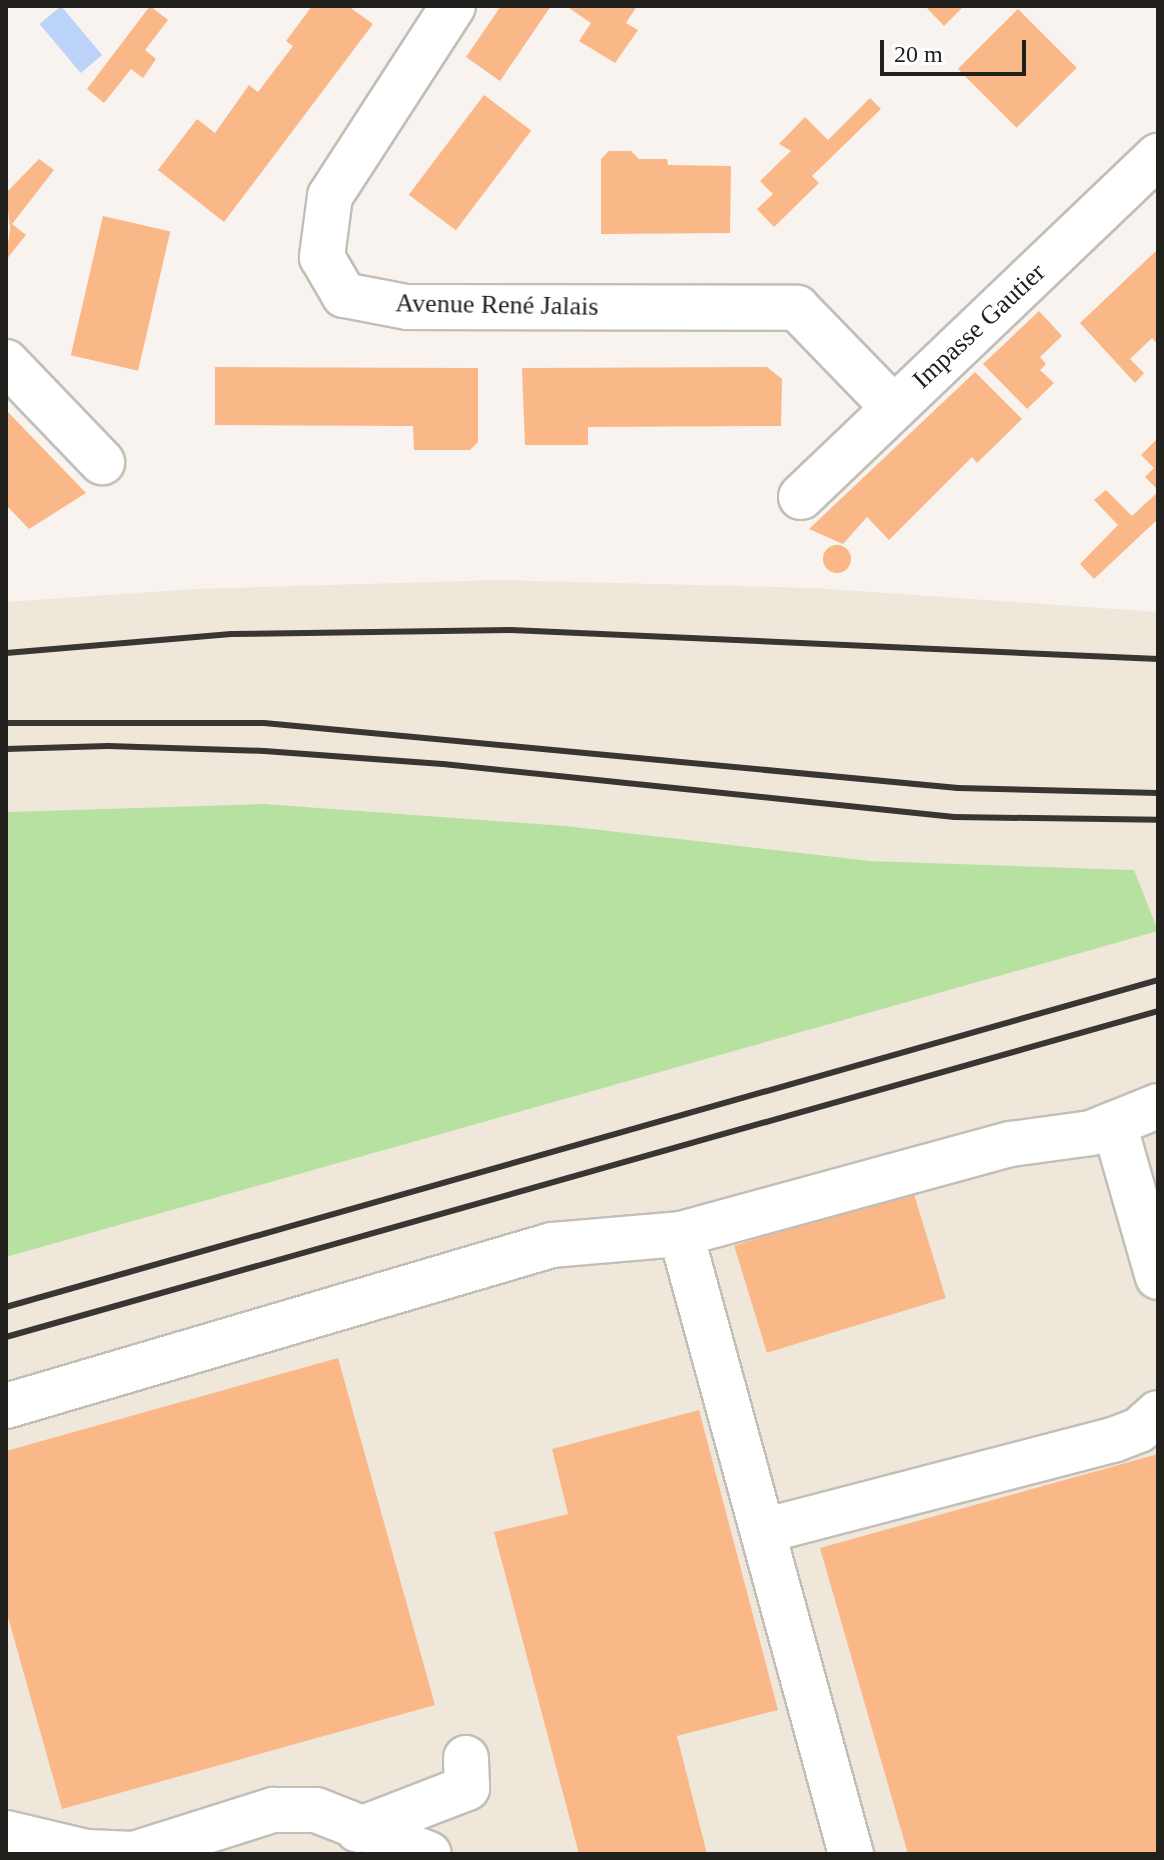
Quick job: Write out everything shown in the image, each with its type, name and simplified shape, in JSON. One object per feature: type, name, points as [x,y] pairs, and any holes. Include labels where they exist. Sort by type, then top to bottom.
[{"type":"street","name":"Avenue René Jalais","points":[[453,6],[330,196],[322,257],[344,295],[407,307],[797,308],[893,407]]},
{"type":"street","name":"Impasse Gautier","points":[[801,497],[1158,156]]},
{"type":"street","points":[[6,362],[102,462]]},
{"type":"street","points":[[6,1406],[552,1245],[681,1234],[1011,1144],[1091,1133],[1158,1106]]},
{"type":"street","points":[[1114,1124],[1158,1277]]},
{"type":"street","points":[[681,1234],[851,1854]]},
{"type":"street","points":[[763,1531],[1113,1440],[1139,1430],[1158,1413]]},
{"type":"street","points":[[358,1830],[467,1788],[466,1758]]},
{"type":"street","points":[[6,1833],[86,1852],[134,1854],[273,1810],[316,1810],[358,1830],[429,1854]]},
{"type":"shaded area","points":[[498,580],[815,588],[1158,612],[1158,1854],[6,1854],[6,1257],[1157,931],[1134,870],[871,861],[566,826],[265,804],[6,812],[6,602],[195,589]]},
{"type":"green space","points":[[265,804],[566,826],[871,861],[1134,870],[1158,931],[6,1257],[6,812]]},
{"type":"water","points":[[61,6],[102,55],[81,73],[40,24]]},
{"type":"building","points":[[150,6],[168,20],[145,50],[156,59],[143,78],[131,69],[104,103],[87,89]]},
{"type":"building","points":[[312,6],[348,6],[373,24],[224,222],[158,170],[197,119],[215,133],[249,85],[258,92],[293,46],[286,41]]},
{"type":"building","points":[[501,6],[551,6],[500,81],[466,57]]},
{"type":"building","points":[[566,6],[637,6],[626,23],[638,30],[615,63],[579,41],[591,23]]},
{"type":"building","points":[[925,6],[964,6],[944,26]]},
{"type":"building","points":[[1018,9],[1077,68],[1017,128],[958,69]]},
{"type":"building","points":[[484,95],[531,131],[456,230],[409,195]]},
{"type":"building","points":[[870,98],[881,109],[812,176],[819,183],[774,227],[757,209],[773,194],[760,181],[791,151],[779,144],[805,117],[828,140]]},
{"type":"building","points":[[609,151],[631,151],[639,159],[667,159],[668,165],[731,166],[730,233],[601,234],[601,159]]},
{"type":"building","points":[[39,159],[54,170],[12,224],[26,235],[6,260],[10,228],[6,193]]},
{"type":"building","points":[[103,216],[170,232],[138,371],[71,355]]},
{"type":"building","points":[[1158,249],[1158,345],[1152,338],[1130,359],[1144,373],[1135,383],[1080,323]]},
{"type":"building","points":[[1039,311],[1062,336],[1040,357],[1046,364],[1040,370],[1054,383],[1027,409],[983,364]]},
{"type":"building","points":[[215,367],[478,368],[478,442],[470,450],[414,450],[413,426],[215,425]]},
{"type":"building","points":[[767,367],[782,379],[781,426],[588,427],[588,445],[525,445],[522,368]]},
{"type":"building","points":[[975,372],[1022,419],[977,463],[972,457],[889,540],[867,517],[843,544],[809,529]]},
{"type":"building","points":[[6,410],[86,493],[29,529],[6,505]]},
{"type":"building","points":[[1158,438],[1158,490],[1145,477],[1154,468],[1141,455]]},
{"type":"building","points":[[1106,490],[1132,516],[1158,492],[1158,519],[1094,579],[1080,564],[1118,525],[1094,500]]},
{"type":"building","points":[[837,545],[847,549],[851,559],[847,569],[837,573],[827,569],[823,559],[827,549]]},
{"type":"building","points":[[913,1191],[946,1298],[767,1353],[734,1246]]},
{"type":"building","points":[[338,1358],[435,1705],[62,1809],[6,1610],[6,1451]]},
{"type":"building","points":[[699,1410],[778,1710],[677,1736],[707,1854],[579,1854],[494,1532],[568,1514],[552,1449]]},
{"type":"building","points":[[1158,1454],[1158,1854],[908,1854],[820,1548]]},
{"type":"railway","points":[[6,653],[231,634],[511,630],[1158,659]]},
{"type":"railway","points":[[6,723],[264,723],[958,788],[1158,793]]},
{"type":"railway","points":[[6,749],[108,746],[264,751],[443,764],[954,817],[1158,820]]},
{"type":"railway","points":[[6,1307],[1158,980]]},
{"type":"railway","points":[[6,1337],[1158,1011]]}]
